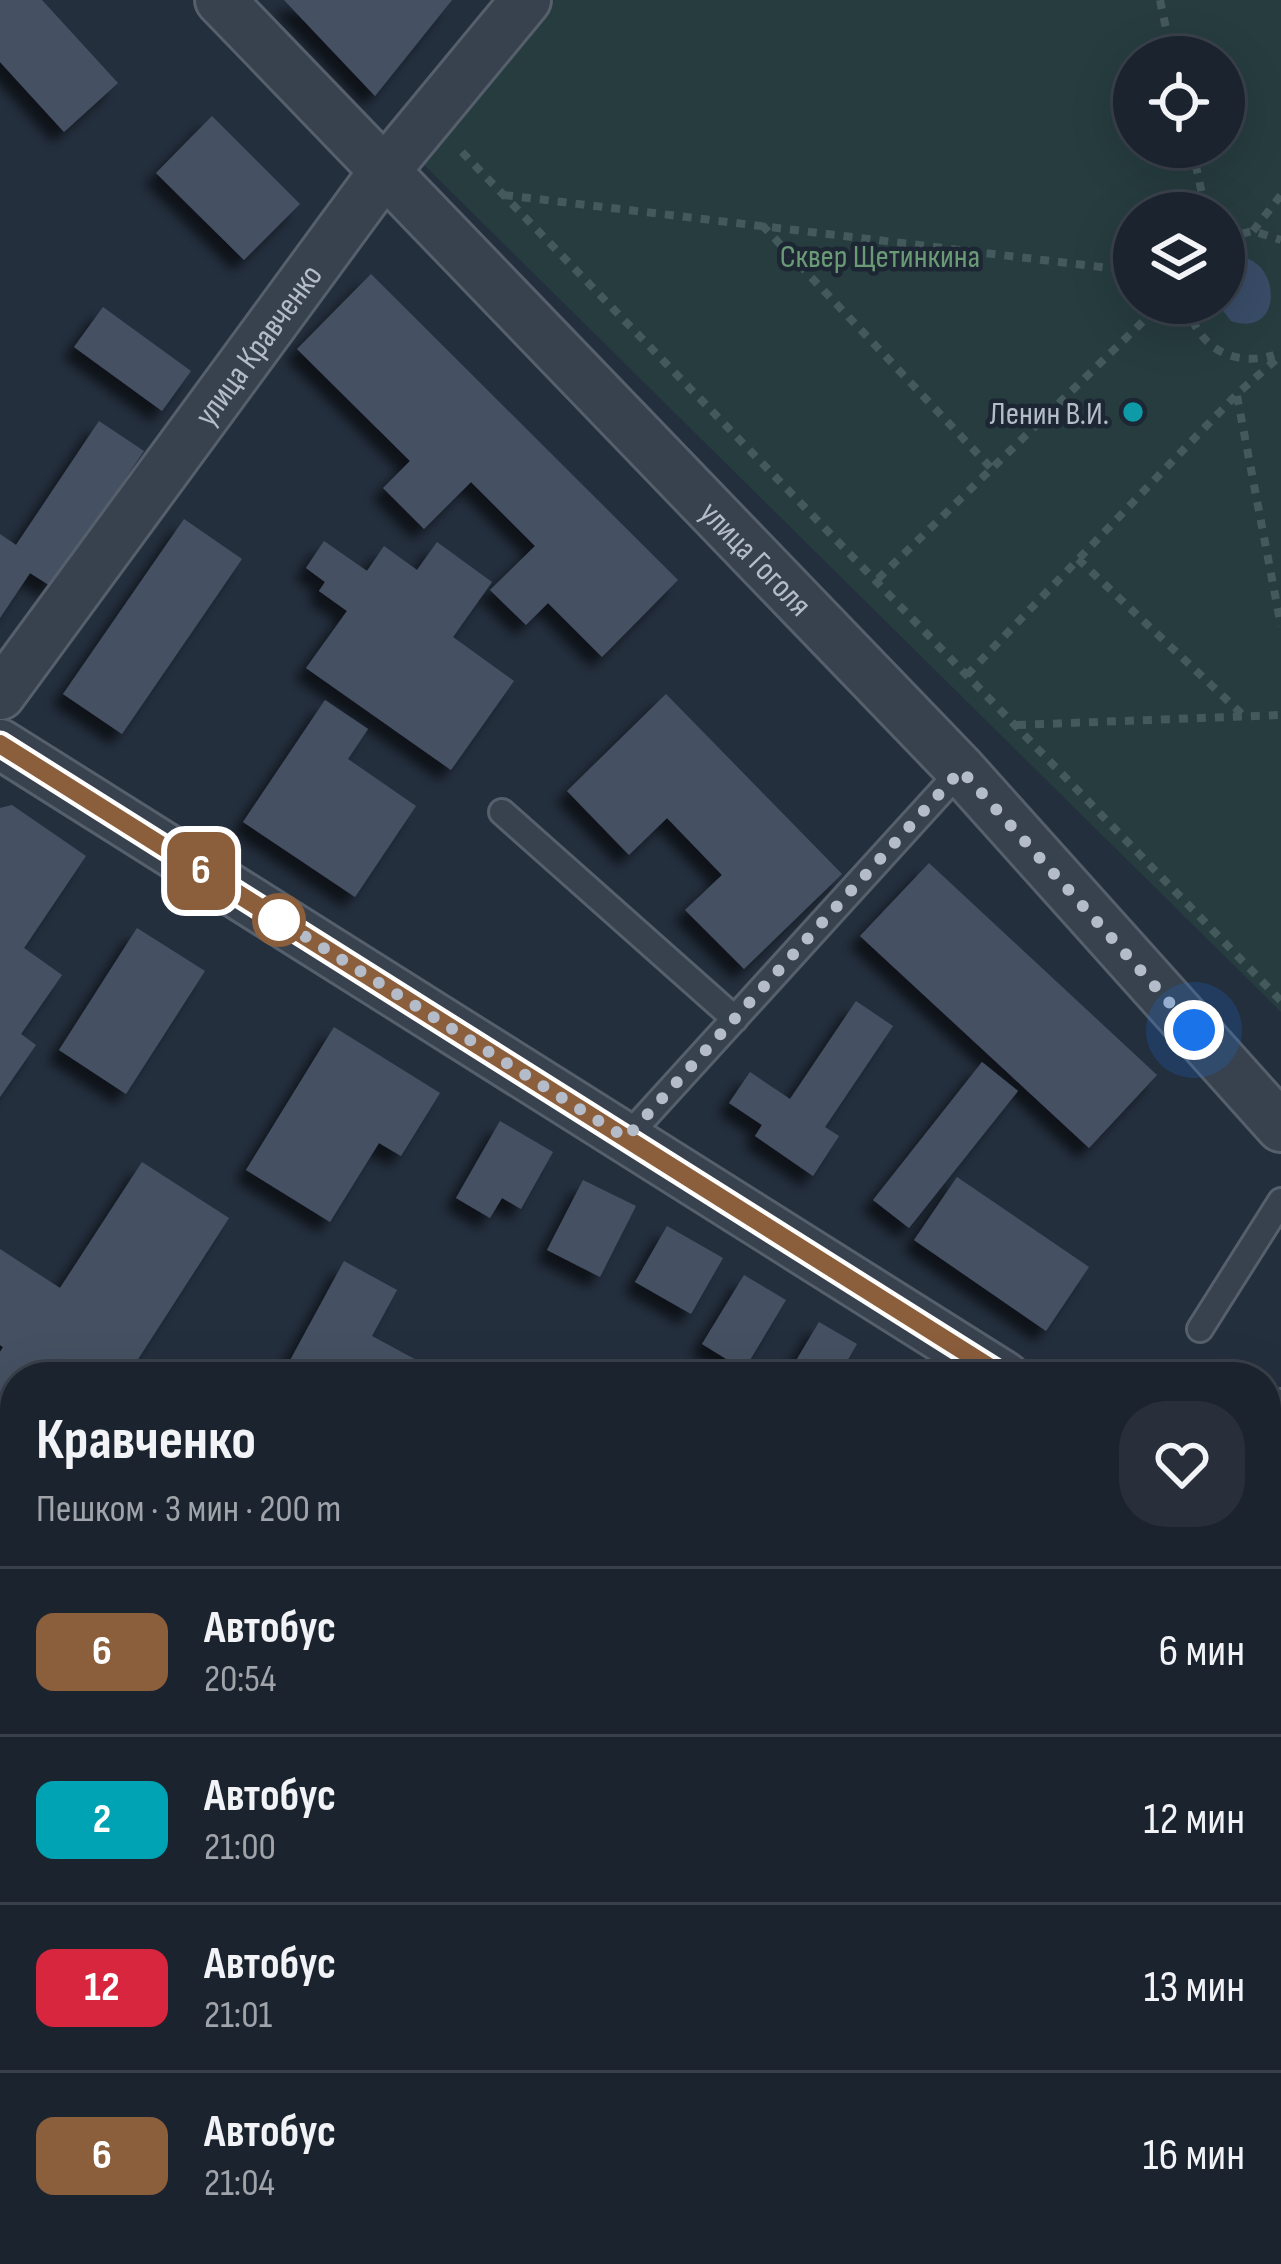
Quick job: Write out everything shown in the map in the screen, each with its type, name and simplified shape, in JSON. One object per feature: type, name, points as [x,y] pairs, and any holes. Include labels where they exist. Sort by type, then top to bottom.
[{"type":"street","name":"улица Гоголя","points":[[220,0],[961,770],[1281,1127]]},
{"type":"street","name":"улица Кравченко","points":[[0,694],[383,172],[526,0]]},
{"type":"street","points":[[0,744],[981,1362]]},
{"type":"lane","points":[[626,1138],[961,770]]},
{"type":"lane","points":[[502,812],[735,1019]]},
{"type":"lane","points":[[1200,1329],[1281,1201]]},
{"type":"path","points":[[1160,0],[1168,36]]},
{"type":"path","points":[[462,152],[1281,1001]]},
{"type":"path","points":[[503,195],[1113,268]]},
{"type":"path","points":[[1253,231],[1281,195]]},
{"type":"path","points":[[761,224],[991,468]]},
{"type":"path","points":[[1245,233],[1281,240]]},
{"type":"path","points":[[878,579],[1140,324]]},
{"type":"path","points":[[1193,324],[1219,352],[1238,359],[1281,354]]},
{"type":"path","points":[[967,675],[1281,354]]},
{"type":"path","points":[[1237,394],[1281,626]]},
{"type":"path","points":[[1078,559],[1245,717]]},
{"type":"path","points":[[1015,725],[1281,716]]},
{"type":"green space","name":"Сквер Щетинкина","points":[[554,0],[1281,0],[1281,1012],[419,160]]},
{"type":"water","points":[[1245,260],[1259,266],[1266,276],[1271,300],[1259,320],[1247,324],[1245,324]]},
{"type":"building","points":[[0,0],[42,0],[118,83],[64,132],[0,62]]},
{"type":"building","points":[[284,0],[452,0],[375,96]]},
{"type":"building","points":[[212,116],[300,204],[244,260],[156,173]]},
{"type":"building","points":[[371,274],[678,580],[602,657],[548,603],[526,625],[490,590],[535,546],[471,482],[424,529],[383,488],[410,461],[297,349]]},
{"type":"building","points":[[103,307],[191,371],[162,411],[74,347]]},
{"type":"building","points":[[99,421],[144,451],[52,587],[30,573],[0,618],[0,534],[16,545]]},
{"type":"building","points":[[184,519],[242,559],[122,734],[63,694]]},
{"type":"building","points":[[324,541],[367,571],[384,546],[417,570],[437,542],[492,582],[453,637],[514,681],[451,770],[306,668],[347,611],[319,591],[325,582],[306,568]]},
{"type":"building","points":[[666,694],[842,874],[744,969],[685,910],[722,875],[667,818],[629,855],[567,791]]},
{"type":"building","points":[[325,700],[368,729],[348,759],[416,806],[355,897],[243,822]]},
{"type":"building","points":[[12,805],[86,856],[24,948],[62,975],[21,1034],[36,1045],[0,1097],[0,808]]},
{"type":"building","points":[[929,863],[1157,1075],[1089,1148],[860,936]]},
{"type":"building","points":[[137,928],[205,971],[126,1094],[59,1050]]},
{"type":"building","points":[[856,1001],[893,1026],[825,1127],[839,1136],[813,1176],[755,1136],[762,1125],[729,1103],[750,1072],[790,1099]]},
{"type":"building","points":[[334,1027],[440,1093],[401,1156],[379,1143],[330,1222],[246,1170]]},
{"type":"building","points":[[982,1062],[1018,1091],[909,1228],[873,1200]]},
{"type":"building","points":[[500,1121],[553,1152],[521,1209],[502,1198],[490,1218],[456,1198]]},
{"type":"building","points":[[142,1162],[229,1218],[136,1362],[0,1362],[0,1249],[60,1288]]},
{"type":"building","points":[[957,1177],[1089,1267],[1046,1331],[914,1240]]},
{"type":"building","points":[[583,1180],[636,1206],[600,1277],[547,1250]]},
{"type":"building","points":[[667,1226],[723,1258],[691,1314],[635,1282]]},
{"type":"building","points":[[344,1261],[397,1290],[372,1336],[420,1362],[289,1362]]},
{"type":"building","points":[[744,1275],[786,1300],[749,1362],[731,1362],[702,1344]]},
{"type":"building","points":[[819,1322],[857,1344],[847,1362],[795,1362]]},
{"type":"bus line","name":"6","points":[[0,744],[981,1362]]},
{"type":"place","name":"Ленин В.И.","points":[[1133,412]]},
{"type":"route","points":[[279,920],[274,917],[626,1138],[961,770],[1194,1030]]}]
